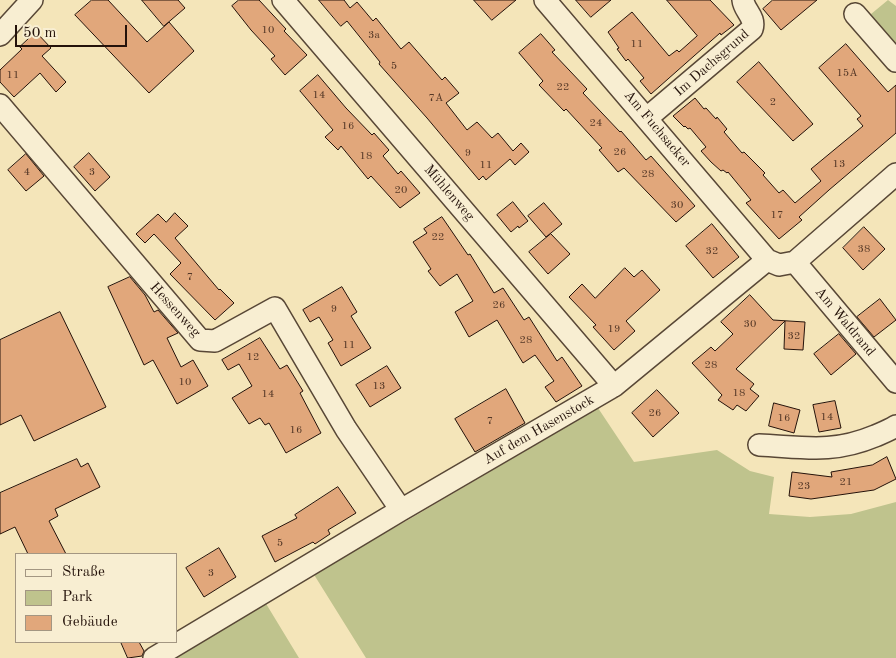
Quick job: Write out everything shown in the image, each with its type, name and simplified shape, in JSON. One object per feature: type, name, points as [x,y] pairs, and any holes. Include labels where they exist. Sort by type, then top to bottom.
[{"type":"street","points":[[0,35],[32,0]]},
{"type":"street","name":"Am Fuchsacker","points":[[545,0],[648,118],[767,260]]},
{"type":"street","name":"Im Dachsgrund","points":[[648,118],[752,29],[754,24],[744,7],[743,0]]},
{"type":"street","name":"Mühlenweg","points":[[286,1],[614,386]]},
{"type":"street","points":[[855,14],[896,61]]},
{"type":"street","name":"Hessenweg","points":[[0,106],[200,340],[215,341],[274,308],[346,429],[401,510]]},
{"type":"street","points":[[767,260],[779,265],[795,262],[896,174]]},
{"type":"street","name":"Auf dem Hasenstock","points":[[154,658],[401,510],[614,386],[767,260]]},
{"type":"street","name":"Am Waldrand","points":[[795,262],[896,382]]},
{"type":"street","points":[[759,445],[812,449],[838,448],[862,441],[896,426]]},
{"type":"green space","points":[[888,0],[896,6],[896,55],[865,19]]},
{"type":"green space","points":[[598,408],[634,462],[717,450],[750,471],[774,477],[769,514],[810,517],[851,514],[896,502],[896,658],[366,658],[313,573],[408,520]]},
{"type":"green space","points":[[265,602],[299,658],[175,658]]},
{"type":"building","points":[[92,0],[108,0],[147,42],[169,22],[194,51],[149,93],[75,15]]},
{"type":"building","points":[[142,0],[178,0],[185,8],[164,26]]},
{"type":"building","points":[[239,0],[259,0],[286,29],[284,31],[307,55],[285,75],[271,59],[275,56],[232,6]]},
{"type":"building","points":[[319,0],[344,0],[350,8],[357,2],[373,21],[376,18],[401,49],[409,42],[442,80],[445,77],[459,93],[446,103],[467,130],[477,122],[492,138],[498,133],[513,151],[521,143],[529,152],[515,165],[510,159],[486,180],[483,176],[479,180],[379,64],[380,62],[347,21],[341,26]]},
{"type":"building","points":[[474,0],[516,0],[492,20]]},
{"type":"building","points":[[576,0],[611,0],[591,17]]},
{"type":"building","points":[[667,0],[710,0],[734,25],[721,35],[720,33],[651,94],[640,81],[644,78],[628,59],[626,61],[608,32],[632,12],[669,56],[677,50],[679,52],[697,36]]},
{"type":"building","points":[[773,0],[817,0],[781,30],[763,9]]},
{"type":"building","points":[[36,32],[51,48],[42,56],[66,82],[56,92],[40,73],[14,97],[0,82],[0,70],[22,49],[20,47]]},
{"type":"building","points":[[541,34],[555,50],[552,52],[587,89],[583,93],[621,131],[646,160],[651,156],[695,206],[676,222],[624,168],[618,172],[599,150],[602,148],[566,109],[564,111],[539,85],[543,81],[519,53]]},
{"type":"building","points":[[846,44],[888,92],[896,85],[896,133],[799,217],[802,220],[779,239],[746,203],[751,200],[728,172],[721,171],[711,162],[701,151],[706,147],[690,128],[684,127],[673,116],[695,98],[704,109],[706,108],[716,119],[717,117],[727,129],[724,132],[742,153],[744,152],[765,173],[763,175],[779,193],[783,190],[795,203],[821,181],[811,169],[863,126],[857,119],[861,116],[819,68]]},
{"type":"building","points":[[759,62],[813,124],[793,141],[737,82]]},
{"type":"building","points":[[318,75],[346,108],[372,135],[374,133],[389,150],[383,156],[398,174],[401,171],[420,193],[400,208],[371,176],[368,179],[341,146],[338,150],[325,137],[333,130],[300,91]]},
{"type":"building","points":[[89,153],[110,177],[95,191],[74,167]]},
{"type":"building","points":[[26,154],[44,176],[26,191],[8,170]]},
{"type":"building","points":[[513,202],[528,221],[511,232],[497,215]]},
{"type":"building","points":[[544,203],[562,224],[546,237],[528,216]]},
{"type":"building","points":[[175,213],[188,226],[175,238],[219,290],[234,303],[215,320],[170,274],[181,263],[154,234],[145,243],[136,234],[158,214],[166,222]]},
{"type":"building","points":[[442,217],[468,255],[470,254],[494,293],[503,288],[524,320],[529,317],[557,361],[562,357],[582,386],[556,402],[545,387],[554,381],[535,355],[523,363],[497,320],[469,337],[455,312],[473,301],[457,274],[440,286],[428,271],[431,269],[413,242],[427,233],[424,229]]},
{"type":"building","points":[[712,224],[739,257],[713,278],[686,246]]},
{"type":"building","points":[[864,227],[885,249],[863,270],[843,248]]},
{"type":"building","points":[[551,234],[570,254],[548,274],[529,252]]},
{"type":"building","points":[[625,268],[634,277],[642,270],[660,290],[626,321],[635,331],[614,350],[593,327],[596,325],[569,297],[582,284],[595,298]]},
{"type":"building","points":[[130,277],[145,295],[154,312],[158,310],[178,333],[167,338],[181,367],[193,360],[208,386],[177,404],[153,360],[144,365],[108,287]]},
{"type":"building","points":[[342,287],[357,312],[351,316],[371,348],[341,366],[328,343],[333,340],[319,317],[310,322],[303,310]]},
{"type":"building","points":[[750,295],[773,320],[805,322],[803,350],[784,349],[785,321],[736,369],[754,384],[750,389],[759,396],[746,411],[737,405],[733,410],[718,400],[722,395],[692,363],[711,347],[715,351],[733,334],[721,322]]},
{"type":"building","points":[[880,299],[896,320],[874,337],[857,317]]},
{"type":"building","points":[[60,312],[106,407],[34,441],[21,415],[0,425],[0,340]]},
{"type":"building","points":[[839,334],[856,354],[831,375],[814,354]]},
{"type":"building","points":[[260,338],[280,369],[287,365],[303,391],[300,393],[321,433],[286,453],[269,423],[265,425],[260,418],[249,424],[232,398],[252,386],[239,364],[228,370],[222,360]]},
{"type":"building","points":[[387,366],[401,388],[370,407],[356,385]]},
{"type":"building","points":[[506,389],[525,423],[475,452],[455,419]]},
{"type":"building","points":[[657,390],[679,413],[653,437],[632,413]]},
{"type":"building","points":[[835,401],[841,428],[819,432],[813,405]]},
{"type":"building","points":[[774,403],[800,410],[794,433],[769,426]]},
{"type":"building","points":[[887,457],[896,479],[874,490],[811,499],[789,496],[792,472],[832,477],[831,472],[872,465]]},
{"type":"building","points":[[77,459],[81,467],[88,463],[100,487],[55,509],[58,516],[49,521],[65,553],[28,553],[15,527],[0,534],[0,493]]},
{"type":"building","points":[[338,487],[356,513],[328,530],[330,534],[315,544],[313,542],[275,562],[262,536],[297,518],[295,515]]},
{"type":"building","points":[[219,548],[236,577],[204,597],[186,568]]},
{"type":"building","points":[[121,643],[140,643],[144,651],[142,656],[128,658]]}]
